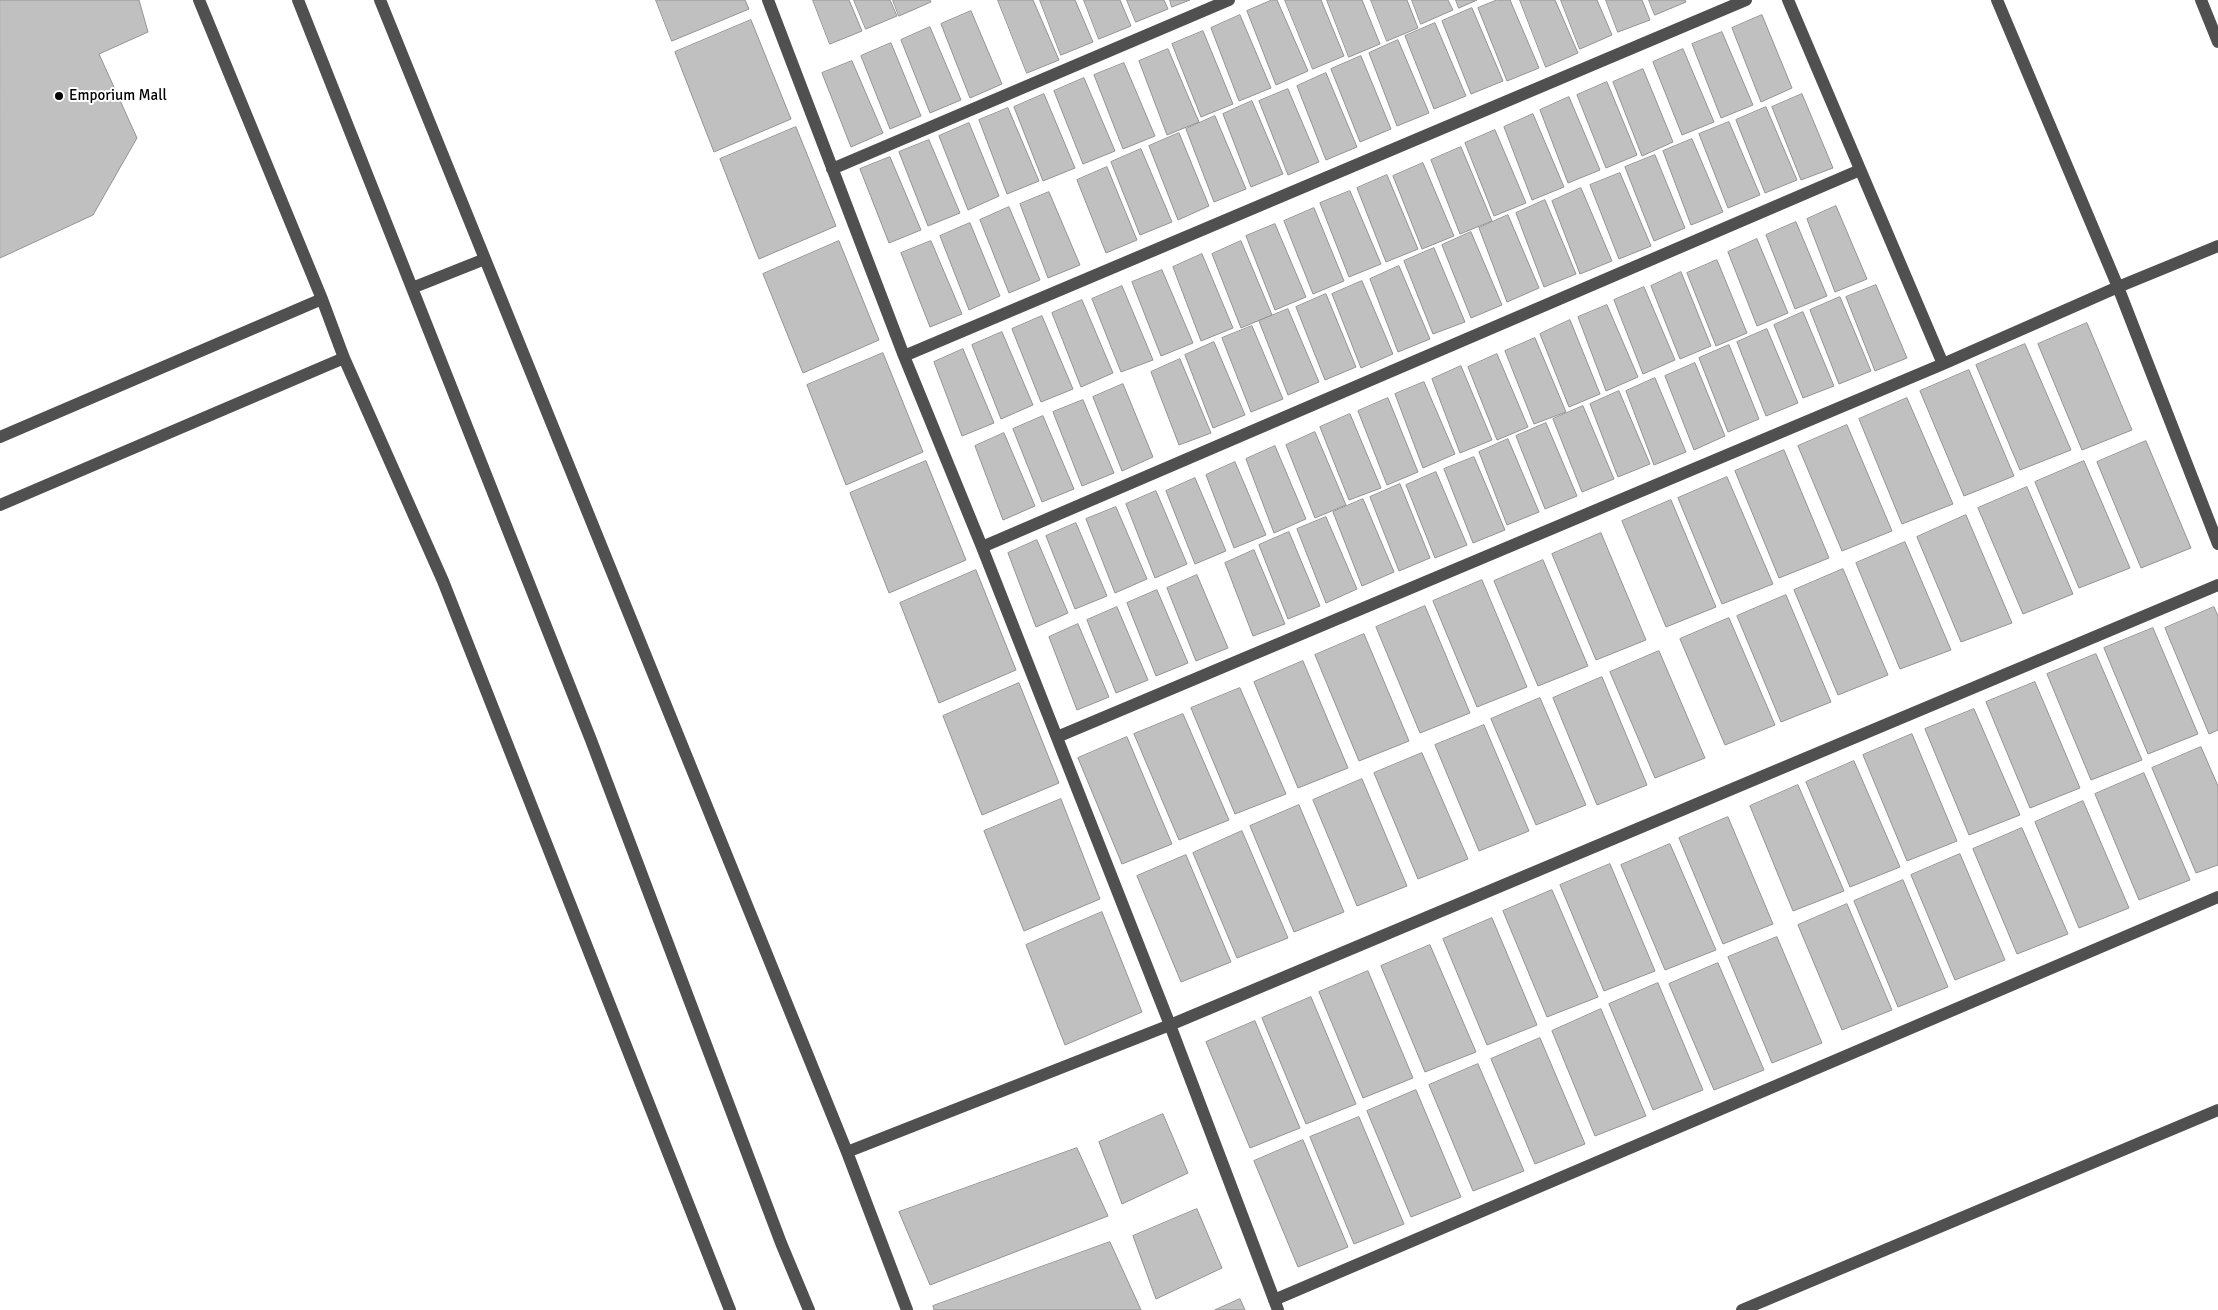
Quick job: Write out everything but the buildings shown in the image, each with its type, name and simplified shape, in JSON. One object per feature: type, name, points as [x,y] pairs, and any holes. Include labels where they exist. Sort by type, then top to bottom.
[{"type":"street","points":[[199,0],[322,299],[344,358],[443,581],[730,1310]]},
{"type":"street","points":[[298,0],[591,740],[782,1243],[810,1310]]},
{"type":"street","points":[[380,0],[848,1152],[907,1310]]},
{"type":"street","points":[[768,0],[904,356],[982,547],[1170,1025],[1276,1305],[2218,896]]},
{"type":"street","points":[[832,169],[1228,0]]},
{"type":"street","points":[[904,356],[1746,0]]},
{"type":"street","points":[[1788,0],[1943,364]]},
{"type":"street","points":[[1997,0],[2118,287],[2218,544]]},
{"type":"street","points":[[2200,0],[2215,28],[2218,42]]},
{"type":"street","points":[[982,547],[1860,170]]},
{"type":"street","points":[[1057,737],[1943,364],[2118,287],[2218,246]]},
{"type":"street","points":[[412,288],[485,259]]},
{"type":"street","points":[[0,437],[322,299]]},
{"type":"street","points":[[0,506],[344,358]]},
{"type":"street","points":[[848,1152],[1170,1025],[2218,584]]},
{"type":"street","points":[[1742,1310],[2218,1110]]},
{"type":"place","name":"Emporium Mall","points":[[59,96]]}]
